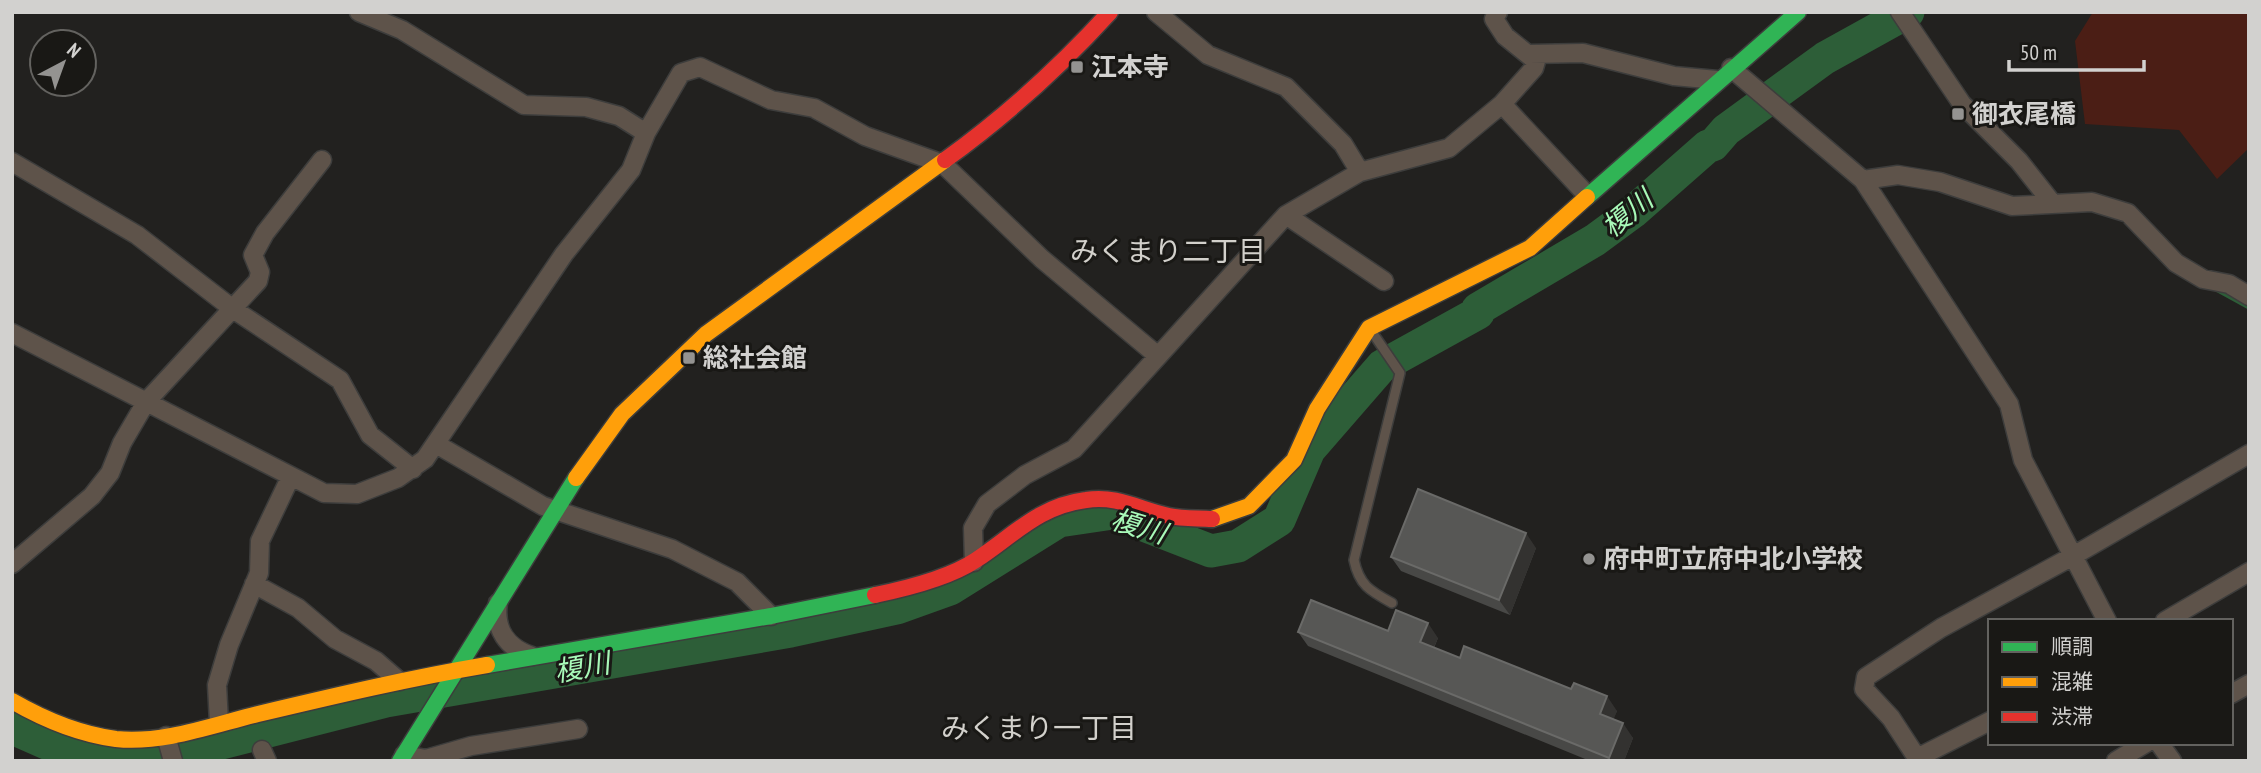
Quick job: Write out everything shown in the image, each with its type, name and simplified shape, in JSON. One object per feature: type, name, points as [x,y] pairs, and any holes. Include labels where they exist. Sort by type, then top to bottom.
[{"type":"street","points":[[359,12],[402,30],[524,105],[586,107],[619,116],[646,133]]},
{"type":"street","points":[[1156,12],[1208,55],[1286,87],[1343,144],[1360,172]]},
{"type":"street","points":[[974,562],[973,528],[987,503],[1025,475],[1074,449],[1286,215],[1360,172],[1449,148],[1502,104],[1534,68],[1536,61],[1505,36],[1494,19],[1498,12]]},
{"type":"street","points":[[12,701],[36,715],[76,731],[119,739],[166,736],[399,681],[454,674],[532,656],[771,616],[902,589],[974,562],[1029,519],[1058,505],[1090,499],[1123,500],[1169,516],[1214,519],[1249,506],[1294,460],[1317,409],[1369,328],[1530,248],[1717,80],[1798,12]]},
{"type":"street","points":[[1900,12],[1962,104],[2019,161],[2053,204]]},
{"type":"street","points":[[578,729],[471,746],[426,759],[402,758],[556,510],[614,425],[676,359],[943,164],[1041,85],[1107,13]]},
{"type":"street","points":[[1530,54],[1583,53],[1674,76],[1717,80]]},
{"type":"street","points":[[12,333],[324,493],[357,495],[413,469],[436,444],[564,254],[631,170],[646,133],[681,73],[700,67],[771,100],[814,108],[865,136],[943,164],[1042,258],[1087,293],[1158,356]]},
{"type":"street","points":[[1731,68],[1863,180],[2009,404],[2024,460],[2106,619]]},
{"type":"street","points":[[1502,104],[1587,195]]},
{"type":"street","points":[[12,564],[92,496],[110,473],[122,443],[146,402],[258,281],[260,272],[253,256],[265,233],[322,160]]},
{"type":"street","points":[[12,163],[137,235],[233,309],[340,380],[370,435],[413,469]]},
{"type":"street","points":[[1863,180],[1898,175],[1940,182],[2012,206],[2092,202],[2128,213],[2176,263],[2203,279],[2229,284],[2249,296]]},
{"type":"street","points":[[1286,215],[1384,281]]},
{"type":"street","points":[[436,444],[543,506],[672,549],[737,582],[771,616]]},
{"type":"street","points":[[1988,722],[1918,760],[1891,718],[1864,689],[1866,677],[1941,628],[2073,556],[2249,454]]},
{"type":"street","points":[[219,723],[217,685],[229,645],[259,573],[260,541],[291,476]]},
{"type":"street","points":[[2168,619],[2249,572]]},
{"type":"street","points":[[254,584],[298,608],[335,639],[376,661],[399,681]]},
{"type":"street","points":[[498,603],[497,621],[503,637],[516,649],[532,656]]},
{"type":"street","points":[[2233,693],[2249,684]]},
{"type":"street","points":[[166,736],[173,761]]},
{"type":"street","points":[[2116,761],[2143,745]]},
{"type":"street","points":[[2160,745],[2172,761]]},
{"type":"lane","points":[[1369,328],[1400,373],[1354,559],[1358,576],[1366,589],[1392,603]]},
{"type":"shaded area","points":[[2093,12],[2249,12],[2249,148],[2217,179],[2179,130],[2085,124],[2075,41]]},
{"type":"building","points":[[1418,489],[1526,533],[1499,600],[1391,557]]},
{"type":"building","points":[[1311,600],[1388,631],[1396,610],[1428,623],[1420,642],[1460,658],[1464,646],[1571,689],[1574,683],[1607,696],[1600,714],[1623,723],[1609,758],[1298,632]]},
{"type":"waterway","name":"榎川","points":[[120,761],[194,750],[386,701],[791,631],[897,608],[950,589],[1059,521],[1113,513],[1211,551],[1238,546],[1279,520],[1309,450],[1382,366],[1478,313],[1478,309],[1595,240],[1633,212],[1708,146],[1713,145],[1726,130],[1825,58],[1908,12]]},
{"type":"waterway","points":[[2218,290],[2249,307]]},
{"type":"waterway","name":"榎川","points":[[12,728],[69,753],[106,761]]},
{"type":"traffic: fast","points":[[1587,197],[1798,12]]},
{"type":"traffic: fast","points":[[400,761],[576,478]]},
{"type":"traffic: fast","points":[[487,665],[771,616],[875,595]]},
{"type":"traffic: slow","points":[[576,478],[622,414],[706,334],[945,160]]},
{"type":"traffic: slow","points":[[1212,519],[1249,506],[1294,460],[1317,409],[1369,328],[1530,248],[1587,197]]},
{"type":"traffic: slow","points":[[12,701],[49,720],[88,734],[116,739],[152,739],[372,688],[487,665]]},
{"type":"traffic: jam","points":[[945,160],[1031,90],[1110,12]]},
{"type":"traffic: jam","points":[[875,595],[954,572],[1041,515],[1069,503],[1108,500],[1169,516],[1212,519]]},
{"type":"place","name":"江本寺","points":[[1077,67]]},
{"type":"place","name":"御衣尾橋","points":[[1958,114]]},
{"type":"place","name":"総社会館","points":[[689,358]]},
{"type":"place","name":"府中町立府中北小学校","points":[[1589,559]]},
{"type":"district","name":"みくまり二丁目","points":[[1168,251]]},
{"type":"district","name":"みくまり一丁目","points":[[1039,728]]}]
